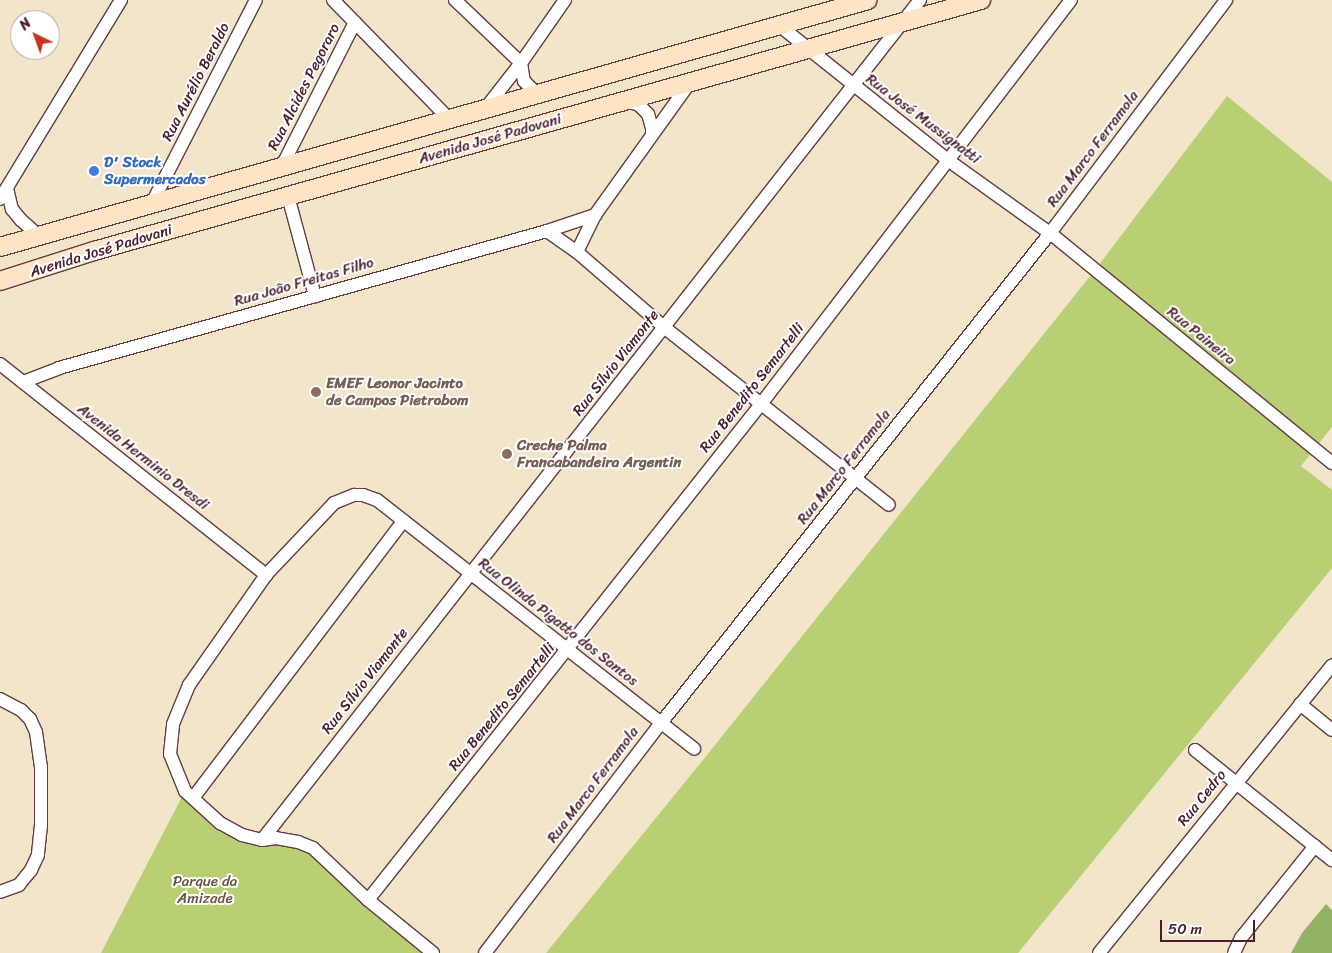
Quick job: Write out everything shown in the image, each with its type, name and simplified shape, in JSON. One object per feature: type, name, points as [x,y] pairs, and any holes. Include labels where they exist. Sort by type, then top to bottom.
[{"type":"street","points":[[39,236],[21,220],[4,194],[121,0]]},
{"type":"street","name":"Rua Aurélio Beraldo","points":[[150,205],[256,0]]},
{"type":"street","points":[[333,0],[449,119]]},
{"type":"street","points":[[455,0],[521,63],[524,81],[537,94]]},
{"type":"street","points":[[485,109],[521,63],[565,0]]},
{"type":"street","name":"Avenida José Padovani","points":[[0,247],[868,0]]},
{"type":"street","name":"Rua Sílvio Viamonte","points":[[262,840],[665,328],[920,0]]},
{"type":"street","name":"Avenida José Padovani","points":[[0,281],[94,251],[812,50],[981,0]]},
{"type":"street","name":"Rua Marco Ferramola","points":[[485,953],[661,723],[1050,233],[1226,0]]},
{"type":"street","name":"Rua Benedito Semartelli","points":[[368,900],[568,650],[761,404],[1066,3]]},
{"type":"street","name":"Rua Alcides Pegoraro","points":[[282,166],[354,22]]},
{"type":"street","name":"Rua José Mussignatti","points":[[780,26],[948,160],[1050,233]]},
{"type":"street","points":[[576,252],[595,215],[688,85]]},
{"type":"street","points":[[627,101],[639,105],[648,114],[652,135]]},
{"type":"street","points":[[288,196],[315,296]]},
{"type":"street","name":"Rua João Freitas Filho","points":[[23,382],[59,368],[547,231],[595,215]]},
{"type":"street","points":[[547,231],[576,252],[665,328],[889,505]]},
{"type":"street","name":"Rua Paineira","points":[[1050,233],[1332,463]]},
{"type":"street","name":"Avenida Herminio Dresdi","points":[[0,364],[266,575]]},
{"type":"street","name":"Rua Olinda Pigatto dos Santos","points":[[189,795],[170,754],[173,724],[190,685],[266,575],[322,515],[344,498],[363,494],[377,500],[694,749]]},
{"type":"street","points":[[403,522],[189,795],[220,823],[242,835],[262,840],[276,838],[305,843],[313,848],[368,900],[433,953]]},
{"type":"street","name":"Rua Cedro","points":[[1099,953],[1332,665]]},
{"type":"street","points":[[0,699],[21,710],[30,719],[36,732],[41,767],[41,825],[38,855],[31,870],[19,885],[0,892]]},
{"type":"street","points":[[1300,704],[1332,730]]},
{"type":"street","points":[[1195,750],[1332,860]]},
{"type":"street","points":[[1234,953],[1241,938],[1315,846]]},
{"type":"green space","points":[[1227,96],[1332,182],[1332,427],[1301,466],[1332,490],[1332,568],[1018,953],[546,953],[1095,270]]},
{"type":"green space","name":"Parque da Amizade","points":[[185,791],[219,826],[299,845],[426,953],[101,953]]},
{"type":"green space","points":[[1326,904],[1332,910],[1332,953],[1291,953],[1302,933]]},
{"type":"place","name":"D' Stock Supermercados","points":[[94,171]]},
{"type":"place","name":"EMEF Leonor Jacinto de Campos Pietrobom","points":[[316,392]]},
{"type":"place","name":"Creche Palma Francabandeira Argentin","points":[[507,454]]}]
